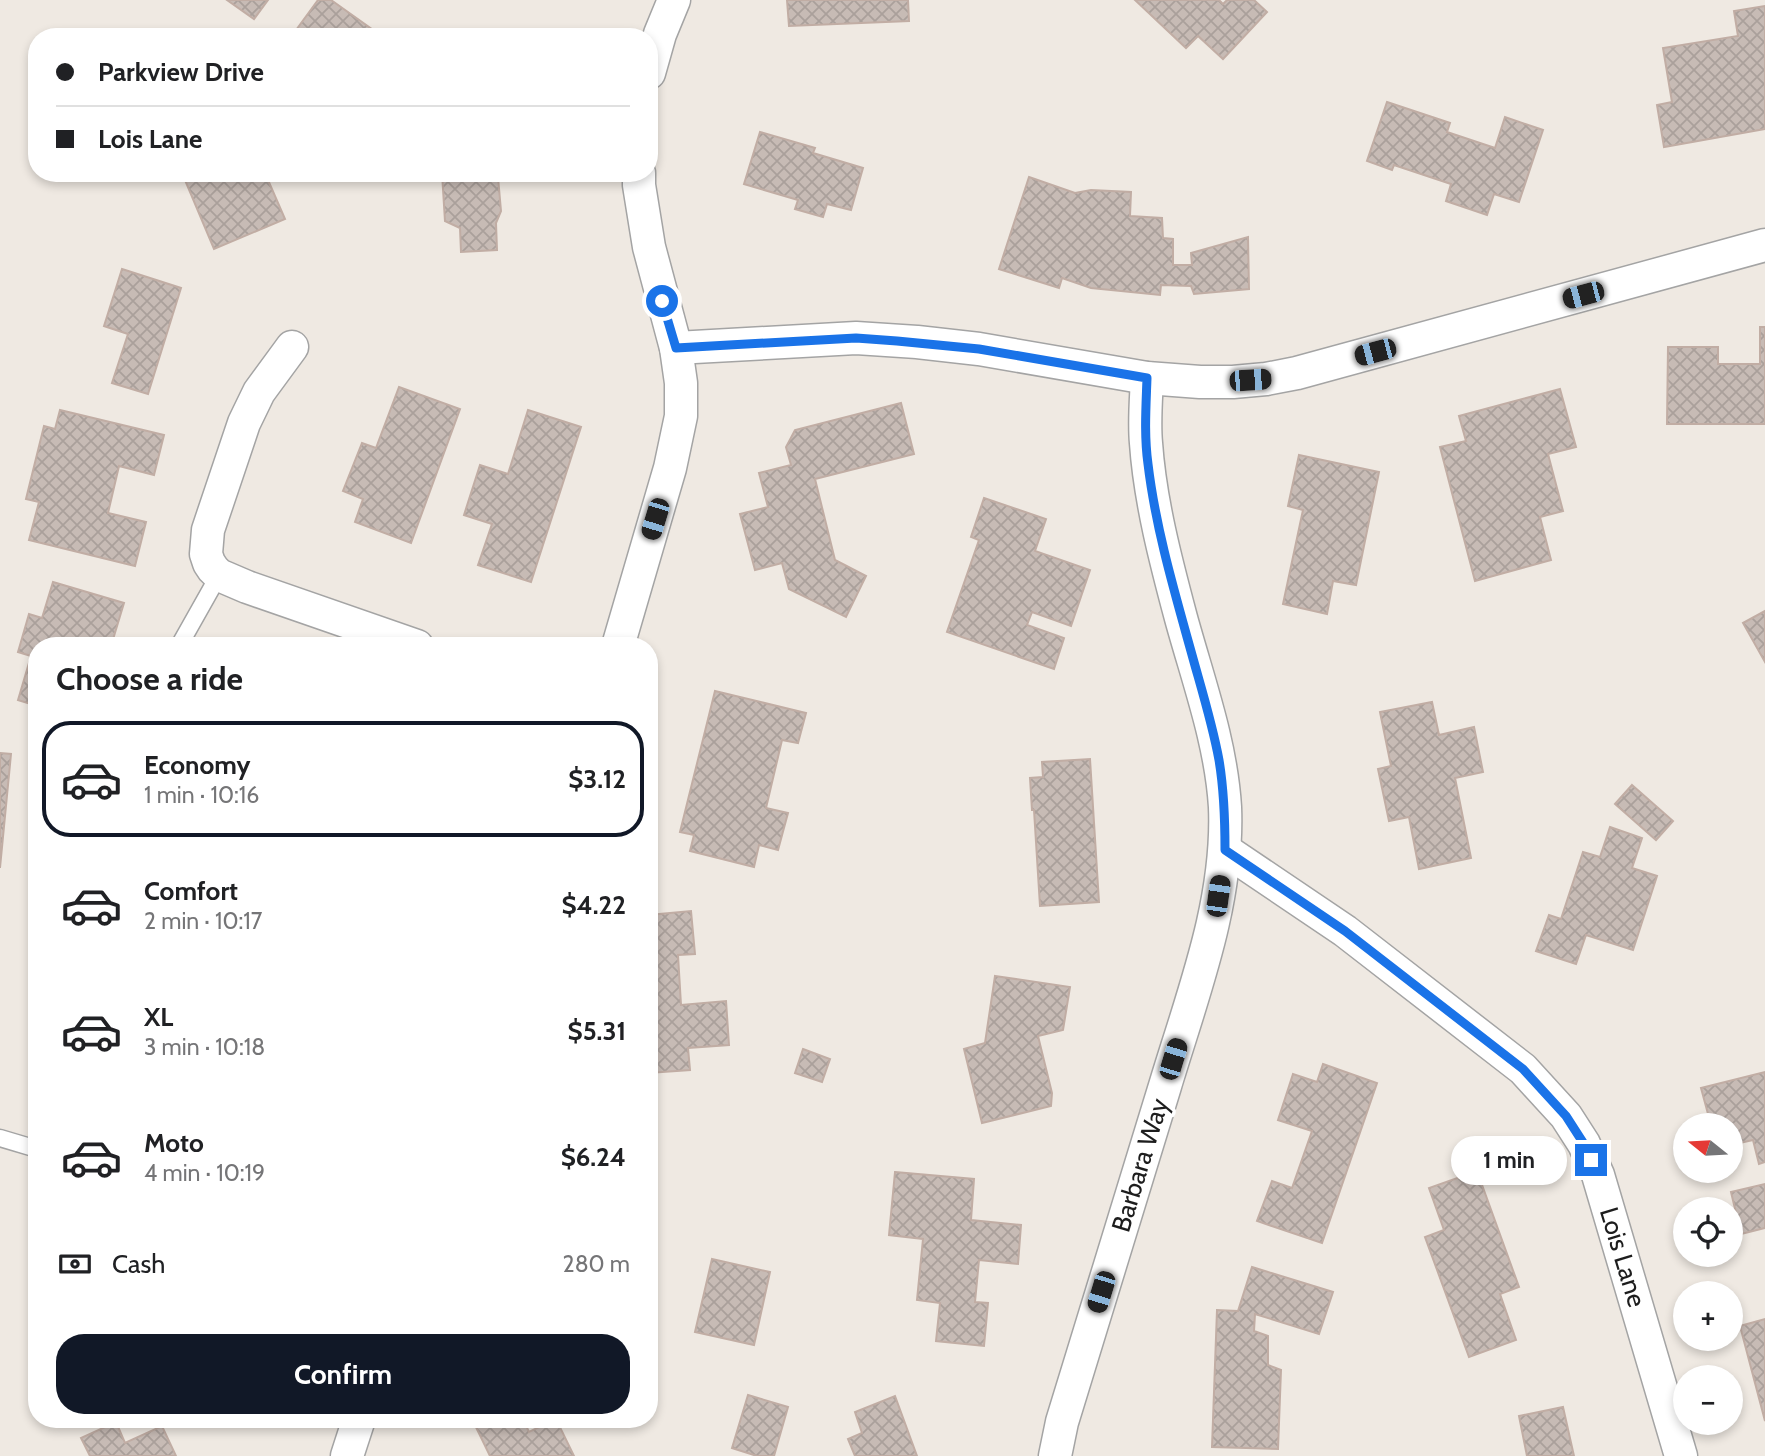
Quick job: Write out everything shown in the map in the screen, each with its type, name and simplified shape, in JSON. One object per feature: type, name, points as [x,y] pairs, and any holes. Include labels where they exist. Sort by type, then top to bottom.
[{"type":"street","points":[[658,41],[674,0]]},
{"type":"street","points":[[621,637],[670,468],[681,416],[681,383],[676,348],[649,247],[639,182]]},
{"type":"street","points":[[676,348],[856,338],[979,349],[1147,378],[1200,382],[1266,379],[1297,373],[1765,245]]},
{"type":"street","points":[[292,347],[259,392],[251,408],[212,516],[206,554],[219,575],[390,637]]},
{"type":"street","name":"Barbara Way","points":[[1055,1456],[1066,1409],[1197,981],[1218,896],[1225,850],[1225,806],[1219,761],[1160,532],[1148,465],[1147,378]]},
{"type":"street","name":"Lois Lane","points":[[1225,850],[1345,931],[1523,1069],[1566,1116],[1584,1144],[1598,1175],[1681,1456]]},
{"type":"street","points":[[346,1456],[356,1428]]},
{"type":"lane","points":[[184,637],[219,575]]},
{"type":"lane","points":[[0,1138],[28,1146]]},
{"type":"building","points":[[227,0],[268,0],[254,19]]},
{"type":"building","points":[[318,0],[331,0],[370,28],[298,28]]},
{"type":"building","points":[[787,0],[908,0],[909,21],[789,26]]},
{"type":"building","points":[[1135,0],[1219,0],[1223,4],[1227,0],[1254,0],[1267,12],[1223,59],[1198,36],[1186,48]]},
{"type":"building","points":[[1765,6],[1765,129],[1664,147],[1657,105],[1672,102],[1663,48],[1738,36],[1734,11]]},
{"type":"building","points":[[1387,102],[1450,123],[1447,132],[1495,148],[1505,117],[1543,130],[1519,202],[1494,194],[1487,215],[1446,201],[1451,184],[1394,165],[1392,170],[1367,161]]},
{"type":"building","points":[[760,132],[815,148],[813,153],[863,168],[851,210],[827,204],[823,217],[795,209],[798,200],[744,184]]},
{"type":"building","points":[[1029,177],[1075,193],[1091,190],[1131,192],[1130,216],[1162,218],[1163,238],[1173,239],[1173,265],[1192,265],[1191,253],[1248,237],[1249,289],[1194,294],[1191,286],[1161,285],[1160,295],[1091,288],[1062,278],[1059,288],[999,269]]},
{"type":"building","points":[[186,182],[269,182],[285,219],[214,249]]},
{"type":"building","points":[[443,182],[498,182],[501,211],[496,223],[497,250],[461,252],[460,228],[445,221]]},
{"type":"building","points":[[122,269],[181,288],[148,394],[112,383],[128,334],[104,326]]},
{"type":"building","points":[[1760,327],[1765,327],[1765,424],[1667,424],[1668,347],[1718,347],[1718,364],[1760,364]]},
{"type":"building","points":[[399,387],[460,409],[411,543],[355,522],[363,499],[343,491],[362,443],[376,448]]},
{"type":"building","points":[[1560,389],[1576,447],[1548,454],[1563,511],[1540,517],[1551,560],[1475,581],[1440,447],[1466,441],[1459,416]]},
{"type":"building","points":[[901,403],[914,454],[815,479],[835,560],[866,576],[846,617],[789,589],[782,563],[755,570],[740,514],[768,507],[759,473],[791,465],[786,447],[795,430]]},
{"type":"building","points":[[60,410],[164,435],[154,475],[119,466],[108,513],[146,522],[135,566],[29,540],[39,502],[26,499],[44,426],[55,429]]},
{"type":"building","points":[[528,410],[581,427],[531,582],[478,565],[492,524],[464,515],[480,465],[508,474]]},
{"type":"building","points":[[1299,455],[1379,472],[1356,585],[1333,581],[1327,614],[1283,604],[1303,510],[1288,506]]},
{"type":"building","points":[[984,498],[1046,519],[1035,551],[1090,570],[1071,626],[1032,612],[1027,625],[1064,638],[1054,669],[947,632],[979,540],[971,537]]},
{"type":"building","points":[[53,582],[124,603],[114,637],[28,637],[28,655],[18,652],[29,614],[42,618]]},
{"type":"building","points":[[1765,611],[1765,662],[1743,623]]},
{"type":"building","points":[[28,666],[28,703],[18,700]]},
{"type":"building","points":[[715,691],[806,713],[798,743],[782,740],[766,808],[788,813],[778,850],[759,845],[754,867],[690,851],[694,835],[680,832]]},
{"type":"building","points":[[1432,702],[1439,735],[1474,727],[1483,772],[1455,778],[1471,858],[1419,869],[1409,817],[1389,821],[1378,769],[1391,766],[1380,712]]},
{"type":"building","points":[[0,753],[11,754],[0,868]]},
{"type":"building","points":[[1090,759],[1099,902],[1040,906],[1030,778],[1043,777],[1042,762]]},
{"type":"building","points":[[1632,785],[1673,821],[1656,840],[1615,804]]},
{"type":"building","points":[[1610,827],[1642,838],[1632,868],[1657,876],[1633,950],[1586,935],[1576,964],[1536,951],[1549,915],[1561,919],[1583,852],[1600,857]]},
{"type":"building","points":[[691,911],[695,954],[678,955],[681,1005],[726,1001],[729,1045],[688,1048],[690,1070],[658,1072],[658,914]]},
{"type":"building","points":[[995,976],[1070,987],[1063,1030],[1038,1036],[1052,1093],[1051,1106],[982,1123],[964,1049],[985,1043]]},
{"type":"building","points":[[803,1049],[830,1059],[822,1082],[795,1073]]},
{"type":"building","points":[[1323,1064],[1377,1083],[1322,1243],[1257,1221],[1272,1181],[1292,1188],[1312,1131],[1278,1120],[1293,1074],[1317,1082]]},
{"type":"building","points":[[1765,1072],[1765,1162],[1759,1164],[1753,1140],[1743,1142],[1743,1113],[1708,1113],[1701,1088]]},
{"type":"building","points":[[1477,1171],[1519,1287],[1500,1294],[1516,1340],[1469,1357],[1425,1237],[1444,1230],[1429,1188]]},
{"type":"building","points":[[895,1172],[974,1179],[971,1220],[1021,1225],[1018,1264],[979,1260],[975,1302],[988,1303],[984,1346],[936,1341],[940,1303],[917,1300],[923,1239],[889,1235]]},
{"type":"building","points":[[1765,1184],[1765,1228],[1743,1234],[1743,1197],[1732,1197],[1731,1192]]},
{"type":"building","points":[[712,1259],[770,1272],[754,1345],[695,1332]]},
{"type":"building","points":[[1252,1267],[1333,1292],[1319,1334],[1255,1314],[1254,1331],[1268,1336],[1268,1365],[1281,1370],[1278,1449],[1212,1447],[1217,1310],[1238,1311]]},
{"type":"building","points":[[1765,1319],[1765,1421],[1743,1337],[1743,1325]]},
{"type":"building","points":[[748,1395],[788,1407],[774,1456],[757,1456],[732,1448]]},
{"type":"building","points":[[895,1396],[917,1456],[855,1456],[848,1439],[862,1433],[855,1412]]},
{"type":"building","points":[[1563,1407],[1574,1456],[1527,1456],[1519,1416]]},
{"type":"building","points":[[103,1428],[119,1428],[125,1443],[163,1428],[176,1456],[90,1456],[81,1438]]},
{"type":"building","points":[[476,1428],[527,1428],[529,1432],[537,1428],[560,1428],[574,1456],[490,1456]]},
{"type":"route","points":[[662,301],[676,348],[856,338],[979,349],[1147,378],[1148,465],[1160,532],[1219,761],[1225,806],[1225,850],[1345,931],[1523,1069],[1566,1116],[1591,1160]]}]
